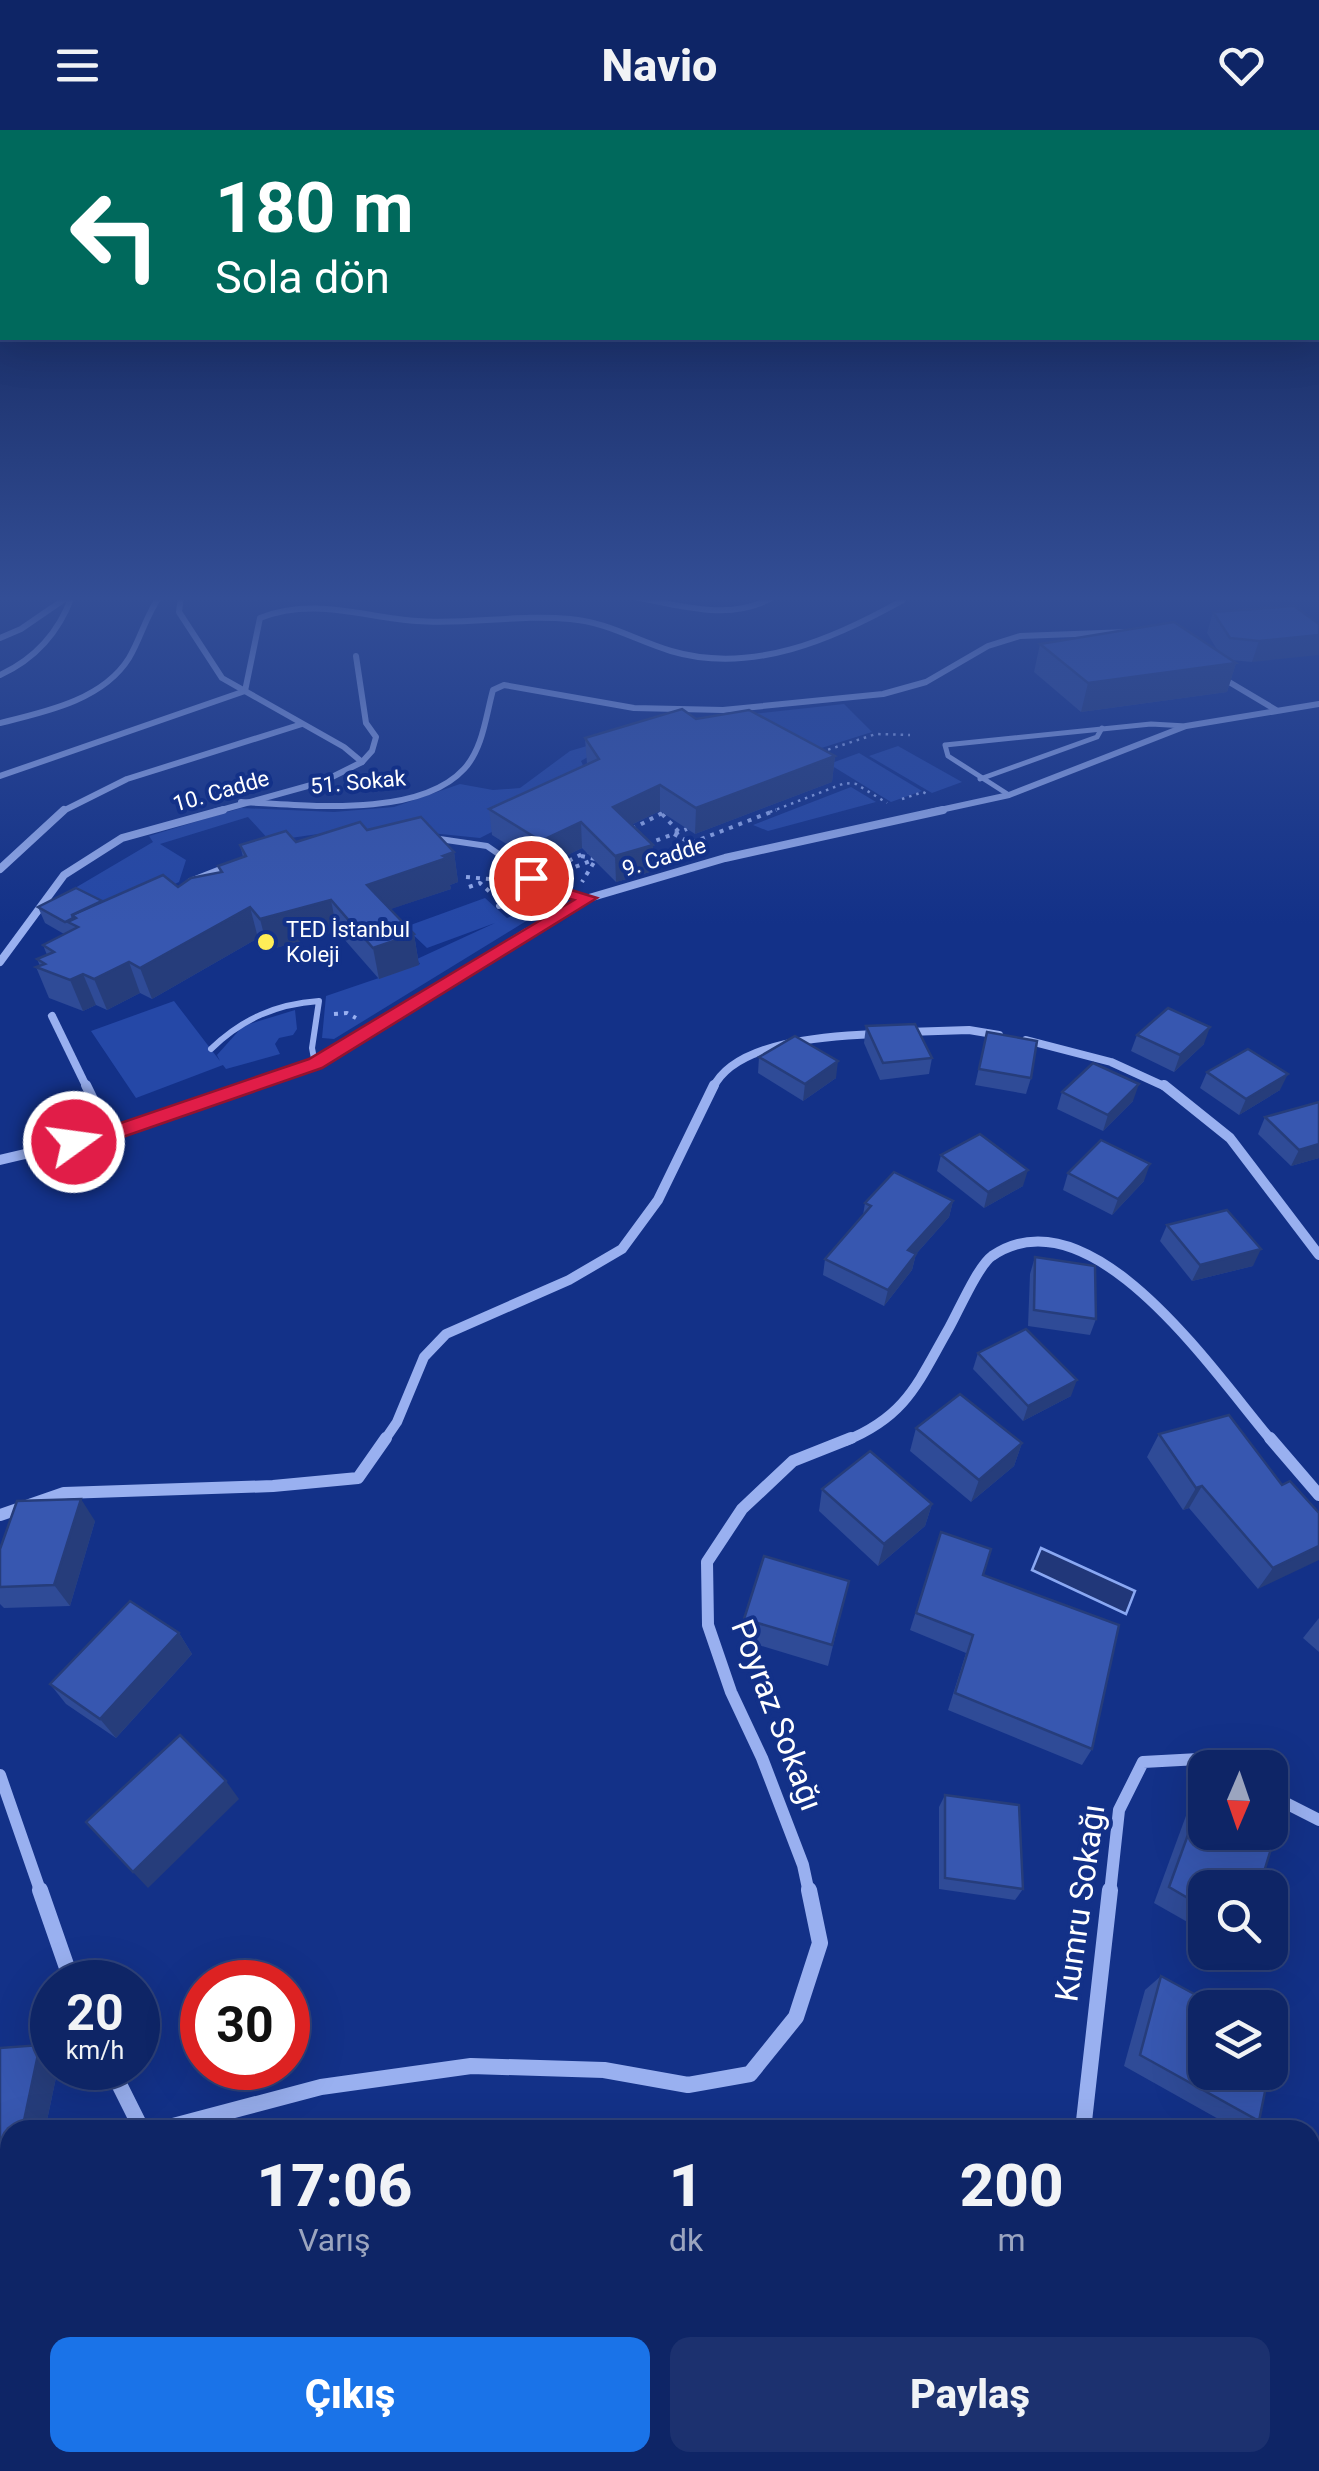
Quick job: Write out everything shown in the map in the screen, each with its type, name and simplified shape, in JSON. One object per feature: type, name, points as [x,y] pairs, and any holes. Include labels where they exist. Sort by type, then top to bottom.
[{"type":"street","points":[[0,723],[48,713],[63,705]]},
{"type":"street","points":[[0,776],[204,705]]},
{"type":"street","points":[[270,705],[344,747],[362,762],[372,752],[376,737],[366,723],[363,705]]},
{"type":"street","name":"51. Sokak","points":[[241,802],[337,806],[396,802],[432,790],[463,771],[484,732],[490,705]]},
{"type":"street","name":"51. Sokak","points":[[618,705],[724,710],[771,705]]},
{"type":"street","points":[[1268,705],[1276,710]]},
{"type":"street","name":"9. Cadde","points":[[0,1160],[110,1134],[315,1064],[526,932],[589,898],[725,858],[1009,795],[1186,726],[1310,705]]},
{"type":"street","points":[[0,869],[14,860],[47,821],[76,801],[168,766],[265,739],[302,724]]},
{"type":"street","name":"10. Cadde","points":[[0,962],[64,875],[122,838],[322,782],[362,762]]},
{"type":"street","points":[[52,1016],[110,1134]]},
{"type":"street","points":[[0,1514],[64,1494],[273,1486],[358,1478],[398,1422],[424,1356],[446,1334],[570,1280],[622,1249],[658,1200],[718,1079],[750,1054],[823,1039],[969,1030],[1096,1054],[1176,1088],[1232,1140],[1319,1255]]},
{"type":"street","name":"Poyraz Sokağı","points":[[196,2120],[321,2087],[471,2066],[604,2070],[688,2085],[750,2074],[796,2017],[820,1943],[803,1865],[762,1758],[731,1692],[708,1625],[706,1562],[742,1510],[793,1461],[872,1430],[907,1402],[989,1258],[1022,1242],[1061,1242],[1110,1266],[1144,1292],[1319,1495]]},
{"type":"street","name":"Kumru Sokağı","points":[[1084,2120],[1118,1810],[1143,1762],[1188,1760]]},
{"type":"street","points":[[0,1775],[64,1960]]},
{"type":"street","points":[[1288,1804],[1319,1820]]},
{"type":"street","points":[[121,2090],[137,2120]]},
{"type":"lane","points":[[1009,795],[948,756],[945,745],[1102,728],[1186,726]]},
{"type":"lane","points":[[980,779],[1097,737],[1102,728]]},
{"type":"lane","points":[[424,838],[487,846],[549,889],[589,898]]},
{"type":"lane","points":[[183,885],[233,864]]},
{"type":"lane","points":[[499,906],[549,889]]},
{"type":"lane","points":[[211,1049],[236,1023],[285,1006],[319,1000],[312,1048],[315,1064]]},
{"type":"path","points":[[809,756],[876,734],[910,735]]},
{"type":"path","points":[[662,814],[691,843],[845,783],[856,784],[888,804],[923,792],[930,796]]},
{"type":"path","points":[[624,833],[670,808]]},
{"type":"path","points":[[637,847],[687,829]]},
{"type":"path","points":[[533,879],[594,848]]},
{"type":"path","points":[[579,856],[596,859]]},
{"type":"path","points":[[533,879],[604,856]]},
{"type":"path","points":[[466,877],[506,880],[492,885]]},
{"type":"path","points":[[318,1016],[347,1013],[355,1015],[358,1023]]},
{"type":"shaded area","points":[[845,705],[872,732],[755,769],[591,755],[581,761],[591,782],[480,838],[401,830],[270,841],[248,817],[160,844],[186,860],[179,882],[116,912],[75,900],[75,888],[153,842],[149,836],[241,808],[334,812],[394,807],[460,784],[493,790],[520,788],[570,751],[661,724]]},
{"type":"shaded area","points":[[898,746],[962,782],[932,793],[869,756]]},
{"type":"shaded area","points":[[859,753],[922,791],[891,802],[829,764]]},
{"type":"shaded area","points":[[851,787],[876,802],[768,831],[753,825]]},
{"type":"shaded area","points":[[485,898],[507,918],[522,912],[536,915],[334,1039],[322,1038],[326,996],[420,964],[417,959],[495,923],[427,948],[405,927]]},
{"type":"shaded area","points":[[174,1001],[220,1061],[217,1055],[243,1026],[295,1010],[297,1029],[293,1035],[279,1038],[275,1044],[280,1054],[226,1069],[223,1065],[136,1098],[91,1031]]},
{"type":"shaded area","points":[[1041,1548],[1135,1591],[1126,1614],[1032,1570]]},
{"type":"building","points":[[682,709],[696,719],[749,710],[835,756],[696,808],[660,785],[613,807],[653,845],[615,856],[581,822],[541,841],[489,809],[599,759],[585,738]]},
{"type":"building","points":[[421,817],[454,852],[443,856],[447,858],[367,885],[414,934],[373,948],[331,900],[260,919],[250,907],[140,968],[129,962],[94,979],[83,974],[70,980],[36,967],[45,964],[37,959],[54,952],[43,945],[78,927],[68,922],[76,918],[72,915],[163,875],[178,887],[191,878],[222,872],[218,866],[246,856],[240,845],[286,831],[296,842],[360,822],[367,830]]},
{"type":"building","points":[[76,888],[102,901],[65,922],[38,907]]},
{"type":"building","points":[[1168,1008],[1210,1027],[1180,1055],[1137,1035]]},
{"type":"building","points":[[915,1024],[932,1058],[883,1063],[866,1026]]},
{"type":"building","points":[[987,1032],[1037,1041],[1031,1078],[979,1069]]},
{"type":"building","points":[[795,1036],[838,1061],[805,1084],[759,1057]]},
{"type":"building","points":[[1248,1049],[1288,1074],[1246,1099],[1207,1072]]},
{"type":"building","points":[[1093,1063],[1139,1084],[1108,1115],[1062,1092]]},
{"type":"building","points":[[1319,1102],[1319,1144],[1299,1150],[1265,1117]]},
{"type":"building","points":[[980,1134],[1028,1170],[988,1192],[941,1155]]},
{"type":"building","points":[[1101,1140],[1150,1164],[1118,1199],[1068,1173]]},
{"type":"building","points":[[894,1172],[953,1201],[908,1250],[916,1254],[888,1290],[825,1259],[871,1206],[865,1203]]},
{"type":"building","points":[[1227,1210],[1261,1249],[1200,1265],[1167,1225]]},
{"type":"building","points":[[1035,1257],[1095,1266],[1096,1319],[1034,1310]]},
{"type":"building","points":[[1026,1329],[1077,1380],[1028,1406],[978,1353]]},
{"type":"building","points":[[960,1394],[1022,1443],[979,1480],[916,1428]]},
{"type":"building","points":[[1229,1415],[1282,1485],[1290,1481],[1319,1513],[1319,1546],[1273,1568],[1202,1486],[1196,1488],[1159,1434]]},
{"type":"building","points":[[870,1451],[932,1504],[884,1544],[822,1489]]},
{"type":"building","points":[[81,1499],[54,1585],[0,1587],[0,1549],[17,1501]]},
{"type":"building","points":[[941,1532],[991,1549],[983,1575],[1119,1625],[1092,1749],[955,1693],[973,1635],[916,1613]]},
{"type":"building","points":[[764,1556],[849,1581],[832,1645],[744,1619]]},
{"type":"building","points":[[130,1601],[179,1633],[100,1719],[50,1684]]},
{"type":"building","points":[[180,1735],[226,1781],[133,1872],[86,1822]]},
{"type":"building","points":[[945,1795],[1019,1805],[1023,1889],[945,1878]]},
{"type":"building","points":[[1188,1835],[1188,1850],[1271,1850],[1265,1870],[1188,1870],[1188,1898],[1169,1887]]},
{"type":"building","points":[[1161,1976],[1188,1991],[1188,2082],[1140,2055]]},
{"type":"building","points":[[30,2046],[30,2090],[24,2120],[0,2120],[0,2048]]},
{"type":"building","points":[[1203,2090],[1265,2090],[1257,2120]]},
{"type":"place","name":"TED İstanbul Koleji","points":[[266,942]]},
{"type":"route","points":[[74,1142],[110,1134],[315,1064],[526,932],[589,898],[549,889],[531,878]]}]
